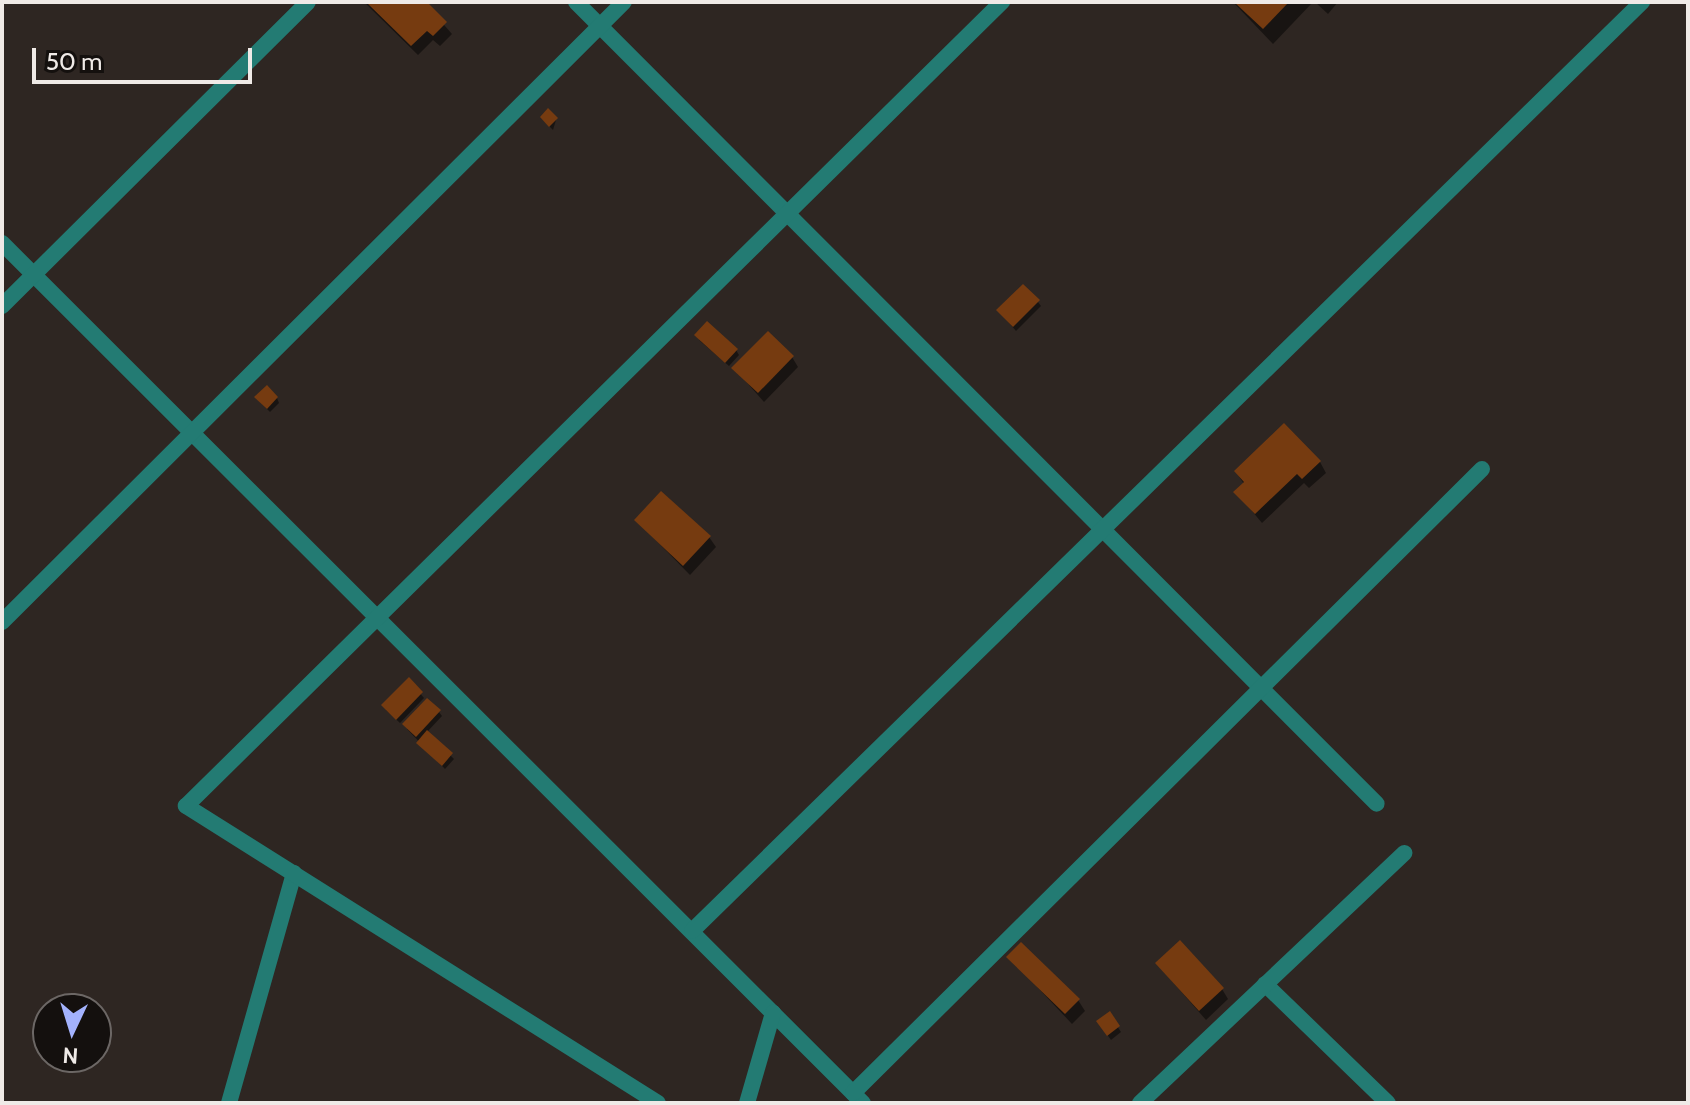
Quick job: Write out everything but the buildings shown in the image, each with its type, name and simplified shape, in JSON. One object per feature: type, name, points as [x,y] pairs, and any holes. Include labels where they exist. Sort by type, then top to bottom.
[{"type":"street","points":[[2,306],[308,2]]},
{"type":"street","points":[[576,2],[1377,804]]},
{"type":"street","points":[[2,622],[624,2]]},
{"type":"street","points":[[658,1103],[186,806],[1002,2]]},
{"type":"street","points":[[692,931],[1642,2]]},
{"type":"street","points":[[2,243],[858,1098],[1261,688],[1482,469]]},
{"type":"street","points":[[1140,1103],[1404,853]]},
{"type":"street","points":[[229,1103],[294,873]]},
{"type":"street","points":[[1265,984],[1388,1103]]},
{"type":"street","points":[[747,1103],[773,1013]]}]
